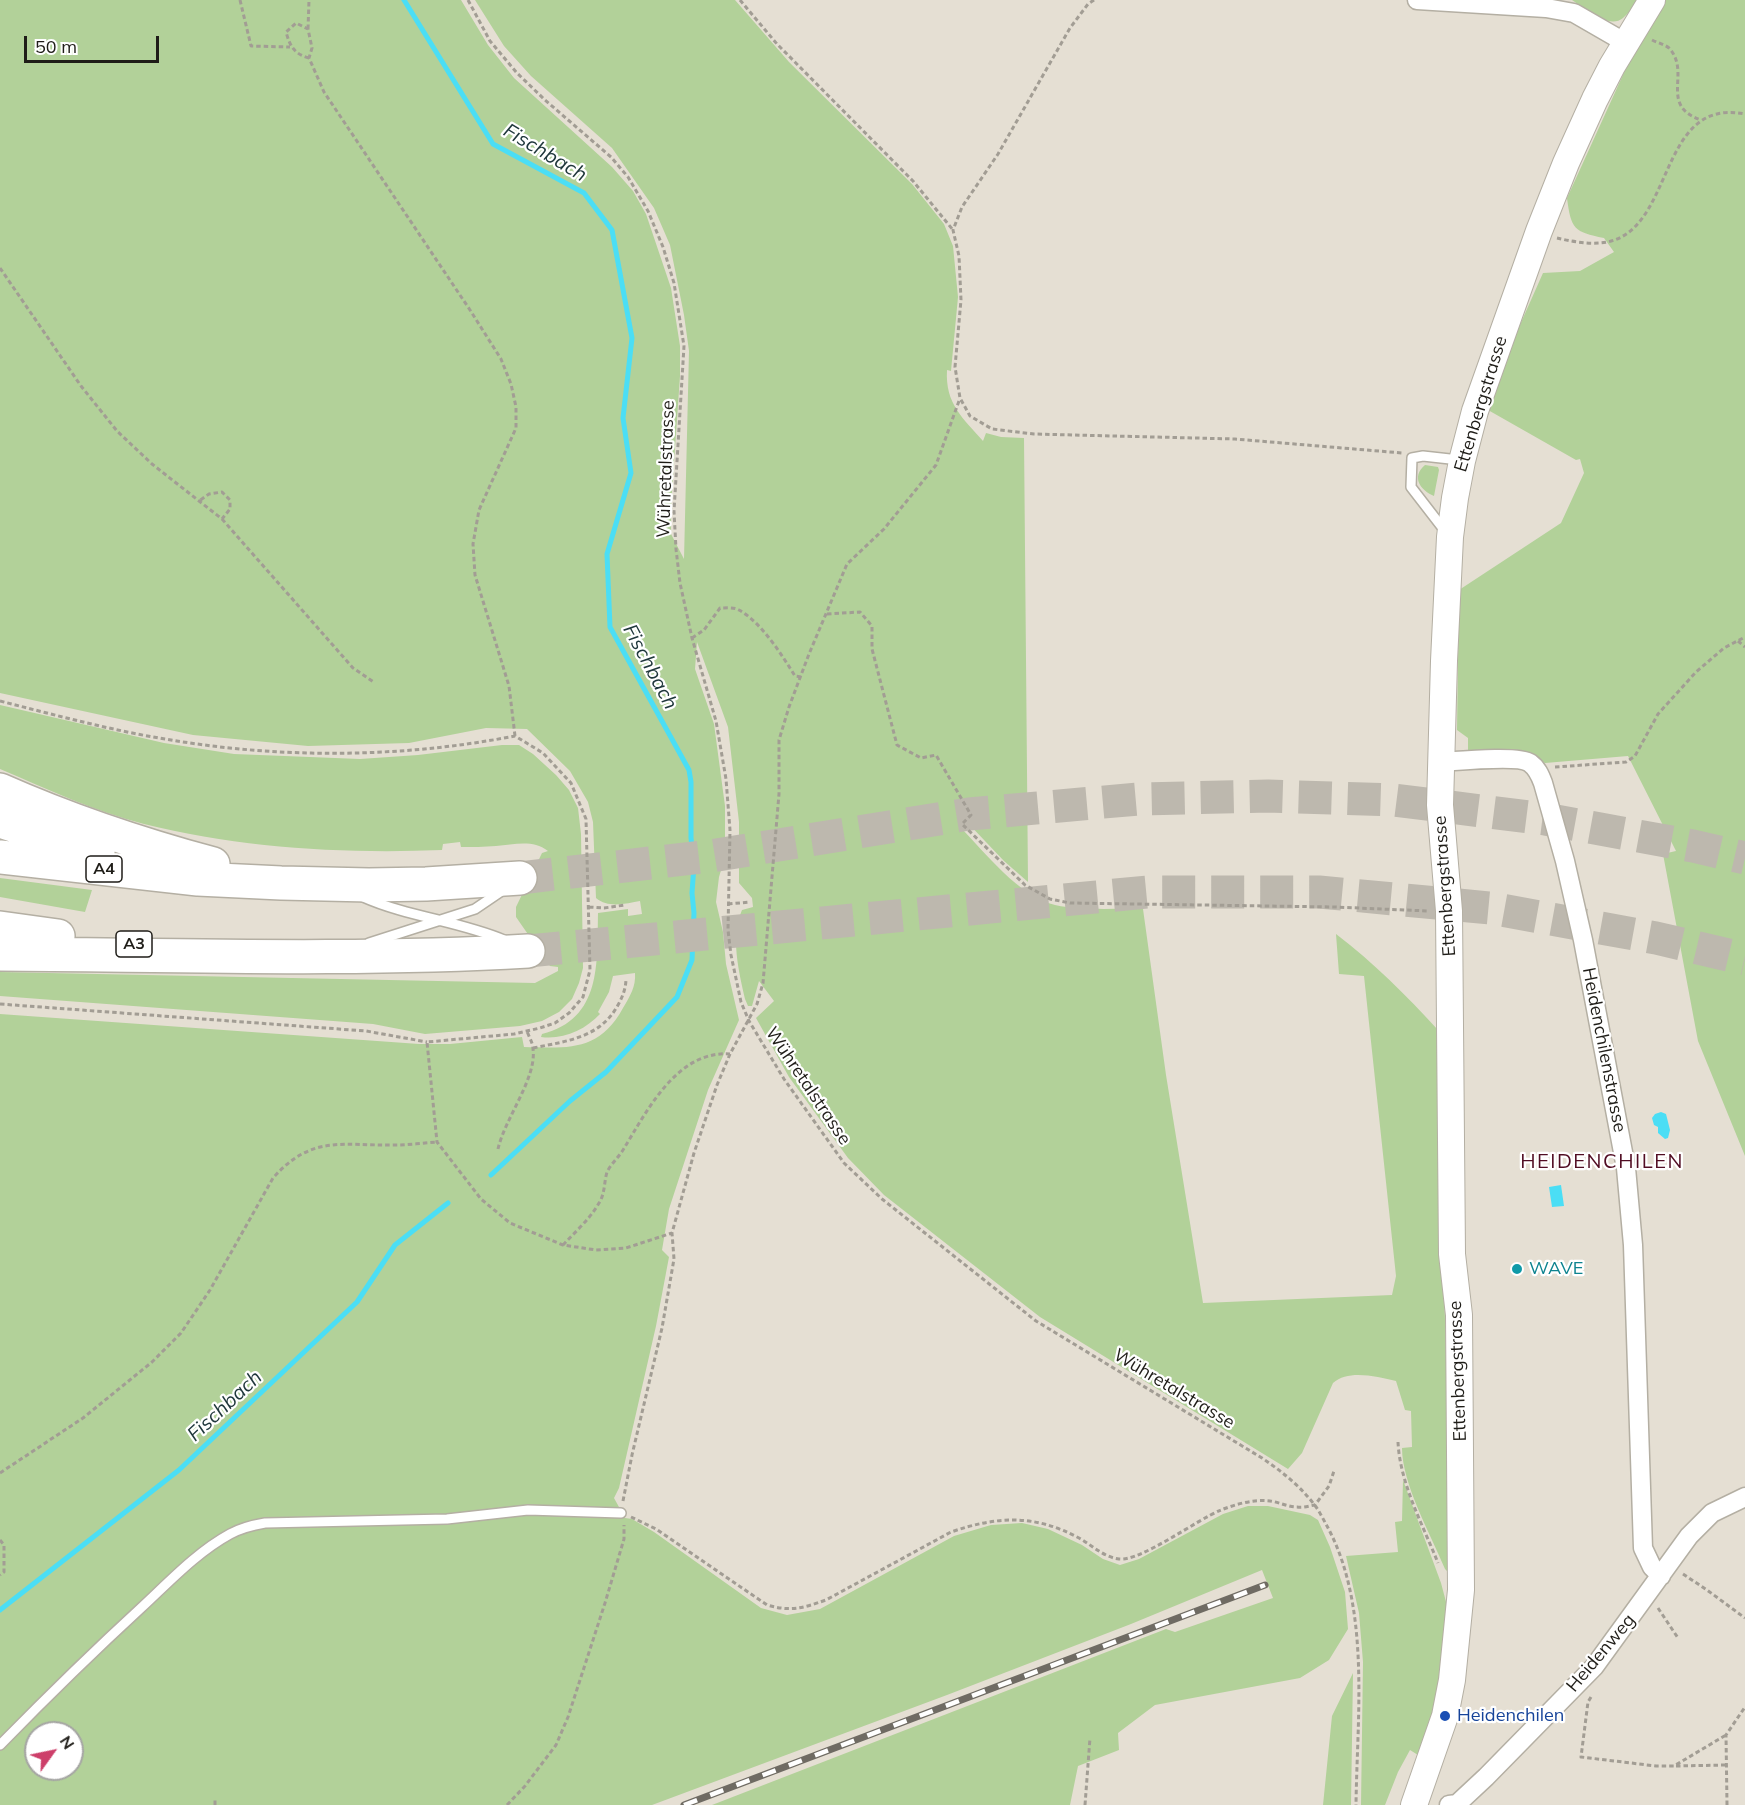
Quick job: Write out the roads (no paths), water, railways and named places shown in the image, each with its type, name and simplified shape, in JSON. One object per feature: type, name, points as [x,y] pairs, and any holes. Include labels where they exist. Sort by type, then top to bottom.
[{"type":"highway","points":[[0,790],[81,824],[144,846],[281,883]]},
{"type":"highway","points":[[0,821],[80,848],[198,879],[281,883],[426,884],[520,878]]},
{"type":"highway","name":"A4","points":[[0,857],[198,879]]},
{"type":"highway","name":"A3","points":[[0,928],[96,940],[267,956]]},
{"type":"highway","name":"A3","points":[[0,954],[333,957],[430,956],[528,951]]},
{"type":"street","points":[[1417,0],[1546,8],[1576,7],[1630,35]]},
{"type":"street","name":"Ettenbergstrasse","points":[[1423,1802],[1452,1680],[1461,1590],[1459,1315],[1452,1254],[1449,911],[1440,805],[1450,537],[1462,461],[1476,411],[1539,231],[1590,110],[1630,35],[1652,0]]},
{"type":"street","name":"Heidenchilenstrasse","points":[[1440,762],[1515,759],[1529,762],[1539,773],[1565,861],[1583,940],[1626,1168],[1632,1245],[1643,1548],[1652,1567],[1665,1571]]},
{"type":"street","name":"Heidenweg","points":[[1449,1805],[1457,1804],[1486,1777],[1594,1667],[1689,1536],[1712,1513],[1745,1497]]},
{"type":"lane","points":[[1450,537],[1411,487],[1412,458],[1423,456],[1462,461]]},
{"type":"lane","points":[[333,957],[475,909],[520,878]]},
{"type":"lane","points":[[334,884],[385,907],[482,931],[528,951]]},
{"type":"lane","points":[[0,1746],[77,1667],[160,1590],[212,1545],[232,1532],[265,1523],[447,1519],[528,1510],[621,1513]]},
{"type":"water","points":[[1661,1112],[1666,1114],[1670,1130],[1668,1138],[1665,1139],[1658,1133],[1658,1127],[1654,1125],[1652,1118]]},
{"type":"water","points":[[1561,1185],[1564,1206],[1552,1207],[1549,1187]]},
{"type":"waterway","name":"Fischbach","points":[[404,0],[493,144],[584,193],[612,230],[632,338],[623,418],[631,473],[607,554],[610,627],[689,770],[691,782],[691,838],[694,865],[692,960],[677,997],[606,1072],[570,1101],[491,1175]]},
{"type":"waterway","name":"Fischbach","points":[[0,1610],[179,1470],[357,1302],[395,1245],[448,1203]]},
{"type":"tunnel","points":[[520,878],[711,856],[969,814],[1138,799],[1268,796],[1394,800],[1545,819],[1693,846],[1745,858]]},
{"type":"tunnel","points":[[528,951],[1148,892],[1319,892],[1490,908],[1656,938],[1745,959]]},
{"type":"railway","points":[[684,1805],[1265,1585]]},
{"type":"place","name":"WAVE","points":[[1517,1269]]},
{"type":"place","name":"Heidenchilen","points":[[1445,1716]]},
{"type":"district","name":"HEIDENCHILEN","points":[[1602,1162]]}]
